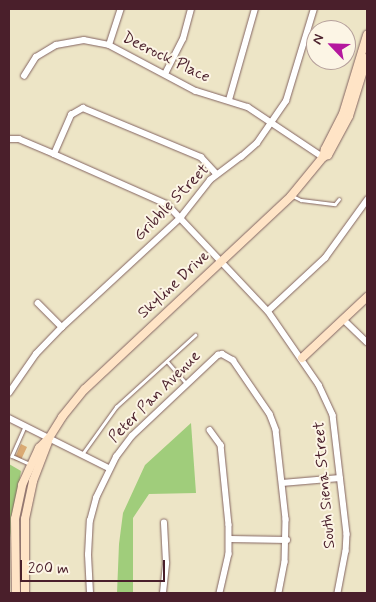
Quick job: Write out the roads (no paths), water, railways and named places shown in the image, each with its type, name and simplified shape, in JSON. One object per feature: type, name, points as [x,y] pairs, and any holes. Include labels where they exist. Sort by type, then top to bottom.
[{"type":"main road","name":"Skyline Drive","points":[[323,157],[325,149],[344,114],[367,35]]},
{"type":"main road","name":"Skyline Drive","points":[[25,593],[24,533],[27,505],[36,469],[49,438],[62,417],[85,389],[291,196],[323,157],[332,150],[345,125],[367,58]]},
{"type":"main road","points":[[302,358],[367,297]]},
{"type":"main road","name":"Skyline Drive","points":[[16,593],[15,520],[22,486],[30,464],[39,448],[49,438]]},
{"type":"street","points":[[109,45],[121,9]]},
{"type":"street","points":[[165,74],[183,39],[191,9]]},
{"type":"street","points":[[228,100],[255,9]]},
{"type":"street","name":"Gribble Street","points":[[9,393],[36,354],[181,217],[217,174],[257,143],[286,101],[314,9]]},
{"type":"street","name":"Deerock Place","points":[[24,76],[36,57],[56,45],[84,40],[109,45],[196,91],[248,107],[323,157]]},
{"type":"street","points":[[54,154],[71,115],[77,110],[88,109],[201,157],[217,174]]},
{"type":"street","name":"South Siena Street","points":[[9,139],[19,139],[167,204],[222,260],[268,311],[324,392],[333,415],[347,542],[338,593]]},
{"type":"street","points":[[268,311],[325,258],[366,203]]},
{"type":"street","points":[[38,303],[62,328]]},
{"type":"street","points":[[343,319],[367,342]]},
{"type":"street","name":"Peter Pan Avenue","points":[[90,593],[88,555],[90,521],[96,498],[110,468],[128,440],[218,355],[229,356],[233,360],[274,423],[282,483]]},
{"type":"street","points":[[9,418],[110,468]]},
{"type":"street","points":[[210,430],[221,444],[230,539],[226,571],[220,593]]},
{"type":"street","points":[[279,593],[287,540],[282,483],[340,478]]},
{"type":"street","points":[[163,593],[166,563],[164,522]]},
{"type":"street","points":[[230,539],[287,540]]},
{"type":"lane","points":[[291,196],[301,200],[335,204],[339,199]]},
{"type":"lane","points":[[82,454],[116,408],[195,334]]},
{"type":"lane","points":[[167,361],[187,384]]},
{"type":"lane","points":[[26,426],[12,456],[30,464]]}]
